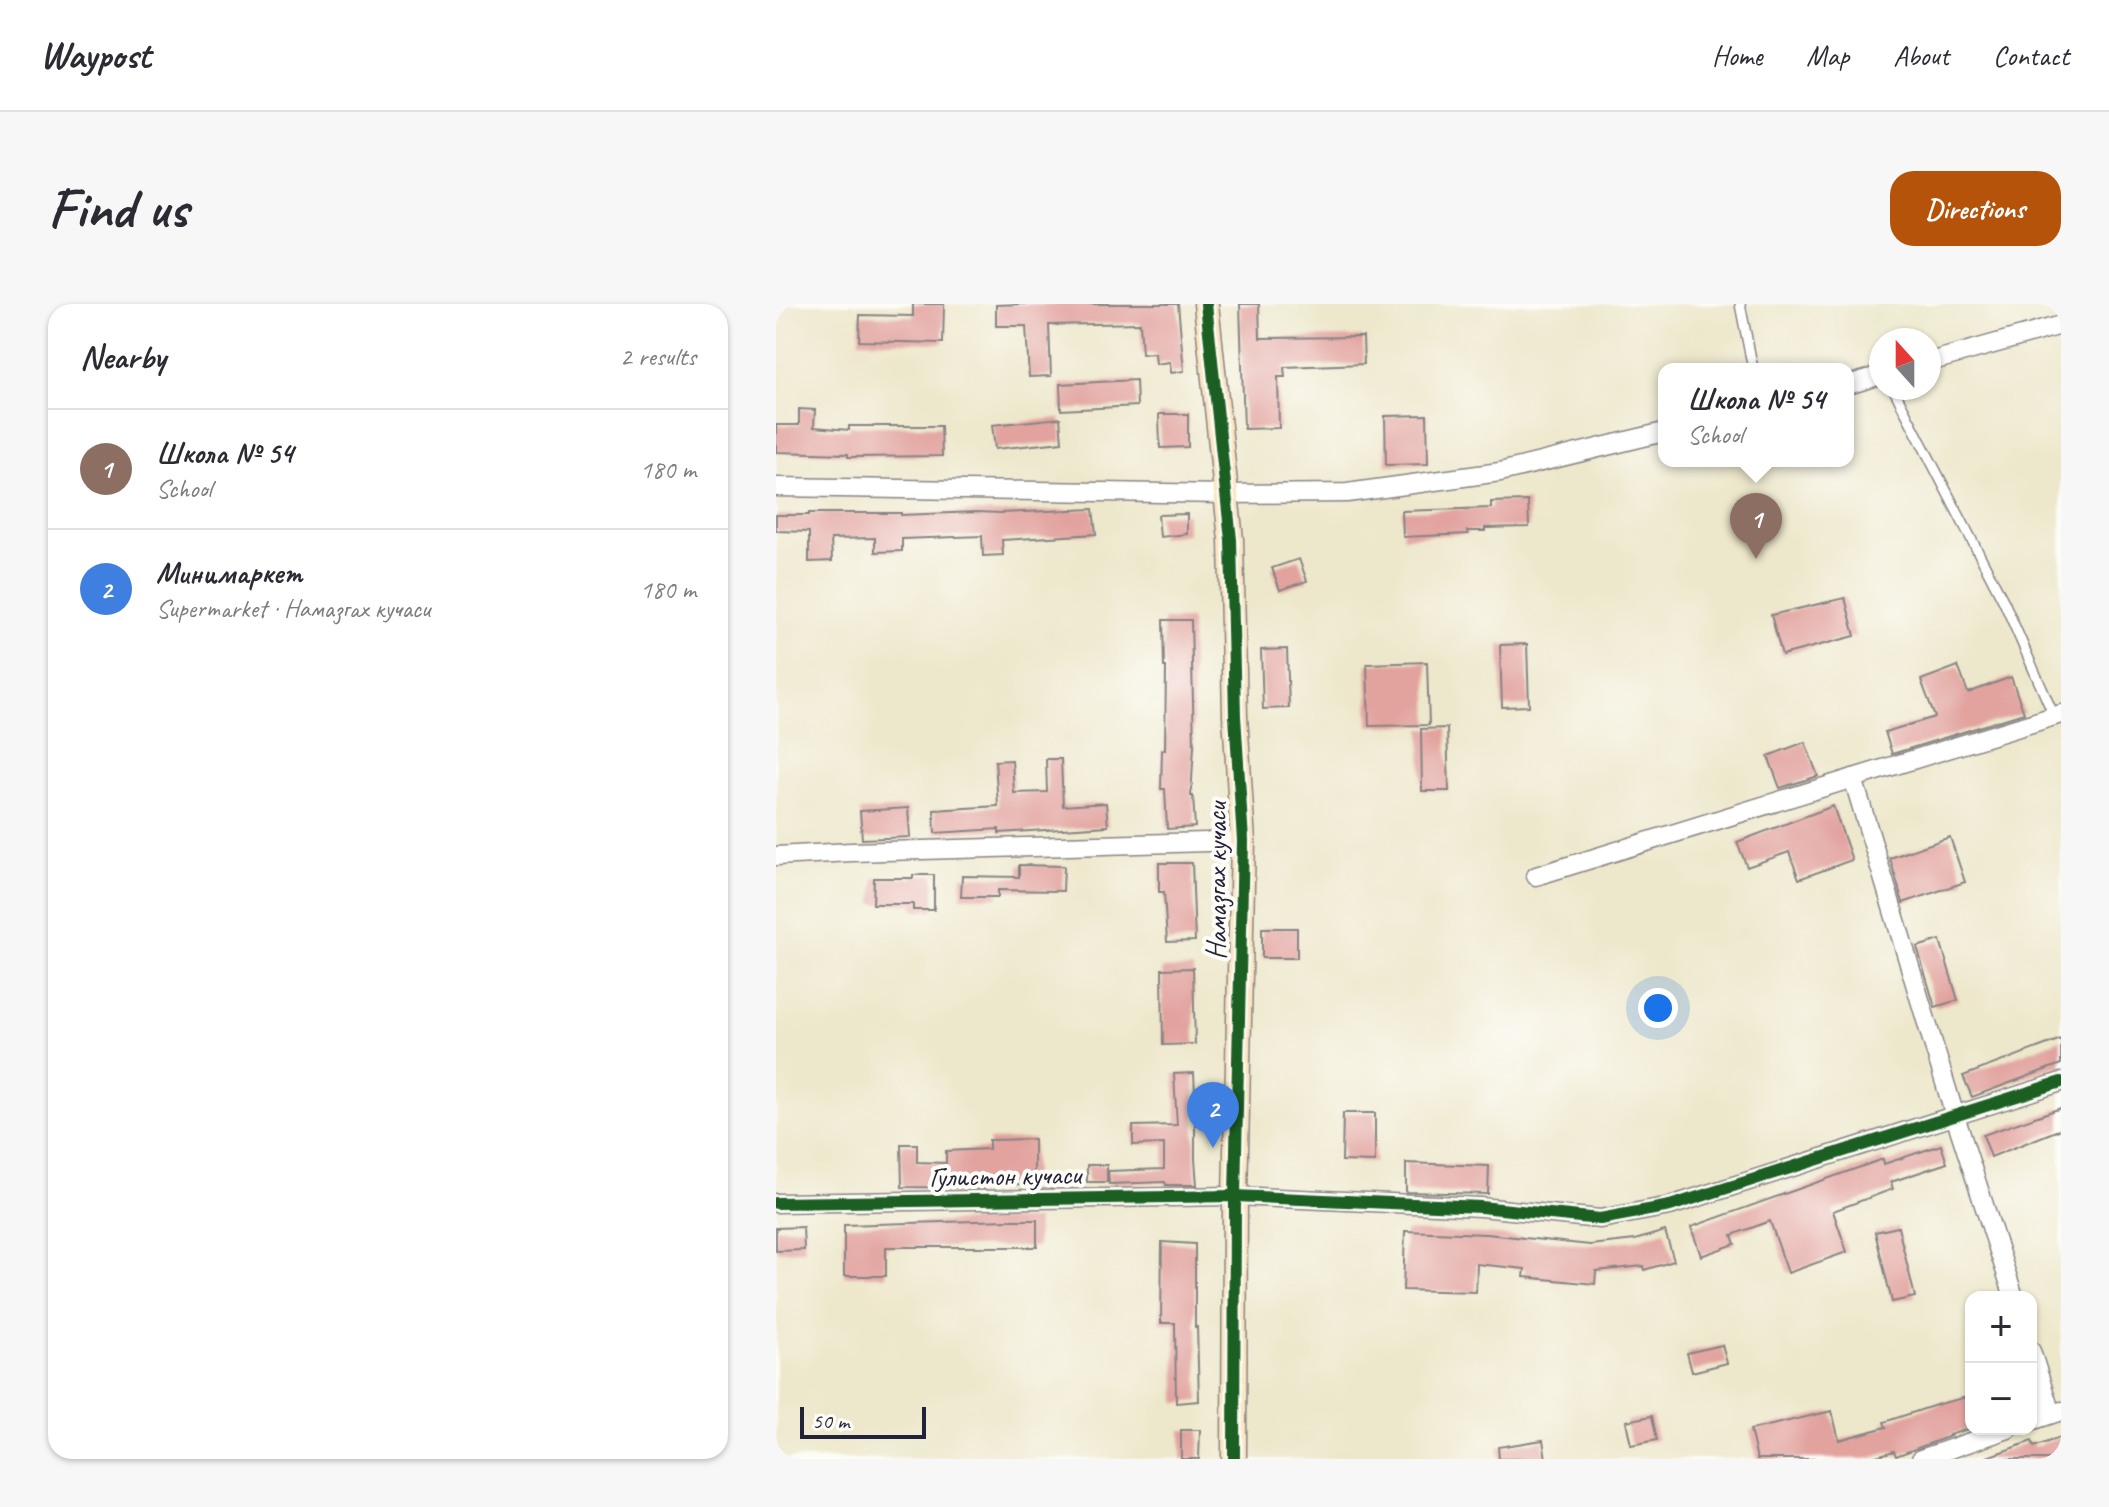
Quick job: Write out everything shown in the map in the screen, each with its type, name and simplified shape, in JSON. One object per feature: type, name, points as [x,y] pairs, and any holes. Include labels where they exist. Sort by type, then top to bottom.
[{"type":"street","name":"Намазгах кучаси","points":[[1206,304],[1231,540],[1235,716],[1243,841],[1235,1196],[1234,1459]]},
{"type":"street","points":[[1941,359],[2061,325]]},
{"type":"street","points":[[776,487],[1347,493],[1485,474],[1658,433]]},
{"type":"street","points":[[1536,876],[2058,715]]},
{"type":"street","points":[[1853,778],[1955,1116],[2012,1291]]},
{"type":"street","points":[[776,856],[1243,841]]},
{"type":"street","name":"Гулистон кучаси","points":[[776,1203],[1235,1196],[1481,1207],[1600,1219],[1670,1206],[2061,1082]]},
{"type":"street","points":[[2036,1363],[2056,1413]]},
{"type":"street","points":[[1921,1459],[1991,1435]]},
{"type":"lane","points":[[1740,304],[1752,363]]},
{"type":"lane","points":[[1899,400],[2004,602],[2058,715]]},
{"type":"building","points":[[913,304],[944,304],[943,343],[859,341],[860,315],[913,316]]},
{"type":"building","points":[[1178,304],[1184,371],[1171,373],[1170,362],[1156,364],[1155,353],[1142,354],[1140,323],[1049,325],[1051,376],[1029,377],[1026,326],[996,326],[996,305]]},
{"type":"building","points":[[1240,304],[1259,304],[1260,338],[1363,337],[1364,364],[1284,367],[1285,377],[1278,377],[1279,428],[1244,429]]},
{"type":"building","points":[[1136,380],[1137,406],[1061,410],[1060,384]]},
{"type":"building","points":[[799,409],[815,410],[814,427],[849,430],[849,426],[941,426],[942,456],[848,457],[848,454],[776,452],[776,425],[799,425]]},
{"type":"building","points":[[1159,414],[1188,414],[1188,447],[1160,448]]},
{"type":"building","points":[[1427,415],[1428,464],[1386,465],[1385,416]]},
{"type":"building","points":[[1060,418],[1062,442],[995,449],[992,425]]},
{"type":"building","points":[[1528,501],[1529,527],[1485,528],[1485,531],[1467,531],[1468,534],[1403,537],[1402,511],[1491,508],[1491,502]]},
{"type":"building","points":[[1093,509],[1096,534],[1002,540],[1003,555],[983,556],[982,536],[902,539],[902,551],[875,552],[875,538],[831,539],[832,561],[809,562],[809,532],[776,531],[776,515]]},
{"type":"building","points":[[1187,514],[1187,534],[1160,537],[1158,515]]},
{"type":"building","points":[[1299,559],[1307,581],[1280,590],[1272,568]]},
{"type":"building","points":[[1845,598],[1855,636],[1782,655],[1771,615]]},
{"type":"building","points":[[1163,620],[1191,620],[1194,746],[1191,796],[1195,827],[1167,829],[1165,789],[1161,789],[1166,667]]},
{"type":"building","points":[[1527,644],[1529,706],[1502,707],[1500,645]]},
{"type":"building","points":[[1287,649],[1289,708],[1263,709],[1261,650]]},
{"type":"building","points":[[1427,662],[1429,725],[1369,726],[1367,664]]},
{"type":"building","points":[[1958,666],[1968,693],[2011,677],[2024,713],[1892,754],[1885,732],[1935,717],[1921,680]]},
{"type":"building","points":[[1447,728],[1449,791],[1422,791],[1421,729]]},
{"type":"building","points":[[1805,742],[1818,776],[1780,788],[1768,756]]},
{"type":"building","points":[[1046,759],[1061,759],[1063,806],[1106,803],[1108,826],[999,833],[999,829],[935,833],[934,810],[998,806],[995,761],[1012,760],[1014,793],[1047,792]]},
{"type":"building","points":[[1833,806],[1852,860],[1799,879],[1789,852],[1747,867],[1737,842]]},
{"type":"building","points":[[908,808],[910,837],[862,839],[860,811]]},
{"type":"building","points":[[1950,837],[1965,882],[1903,903],[1890,858]]},
{"type":"building","points":[[1159,863],[1192,863],[1195,941],[1167,942],[1164,892],[1159,892]]},
{"type":"building","points":[[1019,865],[1064,866],[1063,891],[998,890],[998,897],[961,897],[962,876],[1019,877]]},
{"type":"building","points":[[913,875],[934,875],[934,910],[913,910],[913,904],[873,904],[874,878],[913,878]]},
{"type":"building","points":[[1262,928],[1297,928],[1297,958],[1262,958]]},
{"type":"building","points":[[1940,940],[1958,1000],[1935,1007],[1917,947]]},
{"type":"building","points":[[1193,968],[1195,1044],[1163,1045],[1162,969]]},
{"type":"building","points":[[2061,1039],[2061,1064],[1972,1097],[1963,1076]]},
{"type":"building","points":[[1194,1073],[1197,1185],[1166,1185],[1165,1182],[1109,1184],[1108,1171],[1164,1169],[1164,1144],[1133,1145],[1133,1126],[1177,1125],[1174,1074]]},
{"type":"building","points":[[2061,1108],[2061,1129],[1991,1157],[1983,1135]]},
{"type":"building","points":[[1343,1113],[1375,1113],[1375,1162],[1342,1161]]},
{"type":"building","points":[[1034,1139],[1034,1184],[985,1185],[985,1188],[902,1187],[901,1144],[917,1144],[917,1162],[946,1163],[946,1151],[989,1149],[989,1140]]},
{"type":"building","points":[[1941,1145],[1947,1163],[1891,1182],[1893,1189],[1833,1211],[1847,1252],[1788,1273],[1770,1221],[1732,1235],[1735,1244],[1701,1256],[1691,1227],[1883,1159],[1884,1164]]},
{"type":"building","points":[[1406,1163],[1489,1166],[1488,1194],[1406,1192]]},
{"type":"building","points":[[1087,1165],[1107,1165],[1107,1182],[1087,1182]]},
{"type":"building","points":[[1037,1220],[1037,1247],[886,1247],[886,1276],[844,1276],[844,1225]]},
{"type":"building","points":[[803,1227],[804,1250],[776,1251],[776,1228]]},
{"type":"building","points":[[1898,1227],[1915,1297],[1892,1302],[1875,1232]]},
{"type":"building","points":[[1405,1231],[1487,1234],[1590,1245],[1635,1240],[1665,1231],[1674,1261],[1644,1270],[1643,1266],[1596,1271],[1595,1284],[1524,1277],[1525,1269],[1477,1264],[1476,1292],[1403,1290]]},
{"type":"building","points":[[1162,1242],[1195,1244],[1199,1401],[1176,1403],[1175,1323],[1161,1323]]},
{"type":"building","points":[[1722,1345],[1727,1363],[1692,1372],[1687,1353]]},
{"type":"building","points":[[1965,1398],[1965,1430],[1896,1456],[1894,1451],[1866,1459],[1757,1459],[1750,1430],[1832,1411],[1839,1440],[1886,1427],[1884,1422]]},
{"type":"building","points":[[1652,1416],[1657,1440],[1631,1445],[1626,1421]]},
{"type":"building","points":[[1181,1430],[1200,1430],[1199,1459],[1181,1459]]},
{"type":"building","points":[[2061,1437],[2061,1459],[1987,1459],[2032,1441],[2034,1447]]},
{"type":"building","points":[[1543,1440],[1546,1459],[1499,1459],[1498,1447]]},
{"type":"cycle path","points":[[1206,304],[1231,540],[1235,716],[1243,841],[1235,1196],[1234,1459]]},
{"type":"cycle path","points":[[776,1203],[1235,1196],[1481,1207],[1600,1219],[1670,1206],[2061,1082]]},
{"type":"place","name":"Школа № 54","points":[[1756,559]]},
{"type":"place","name":"Минимаркет","points":[[1213,1148]]}]
